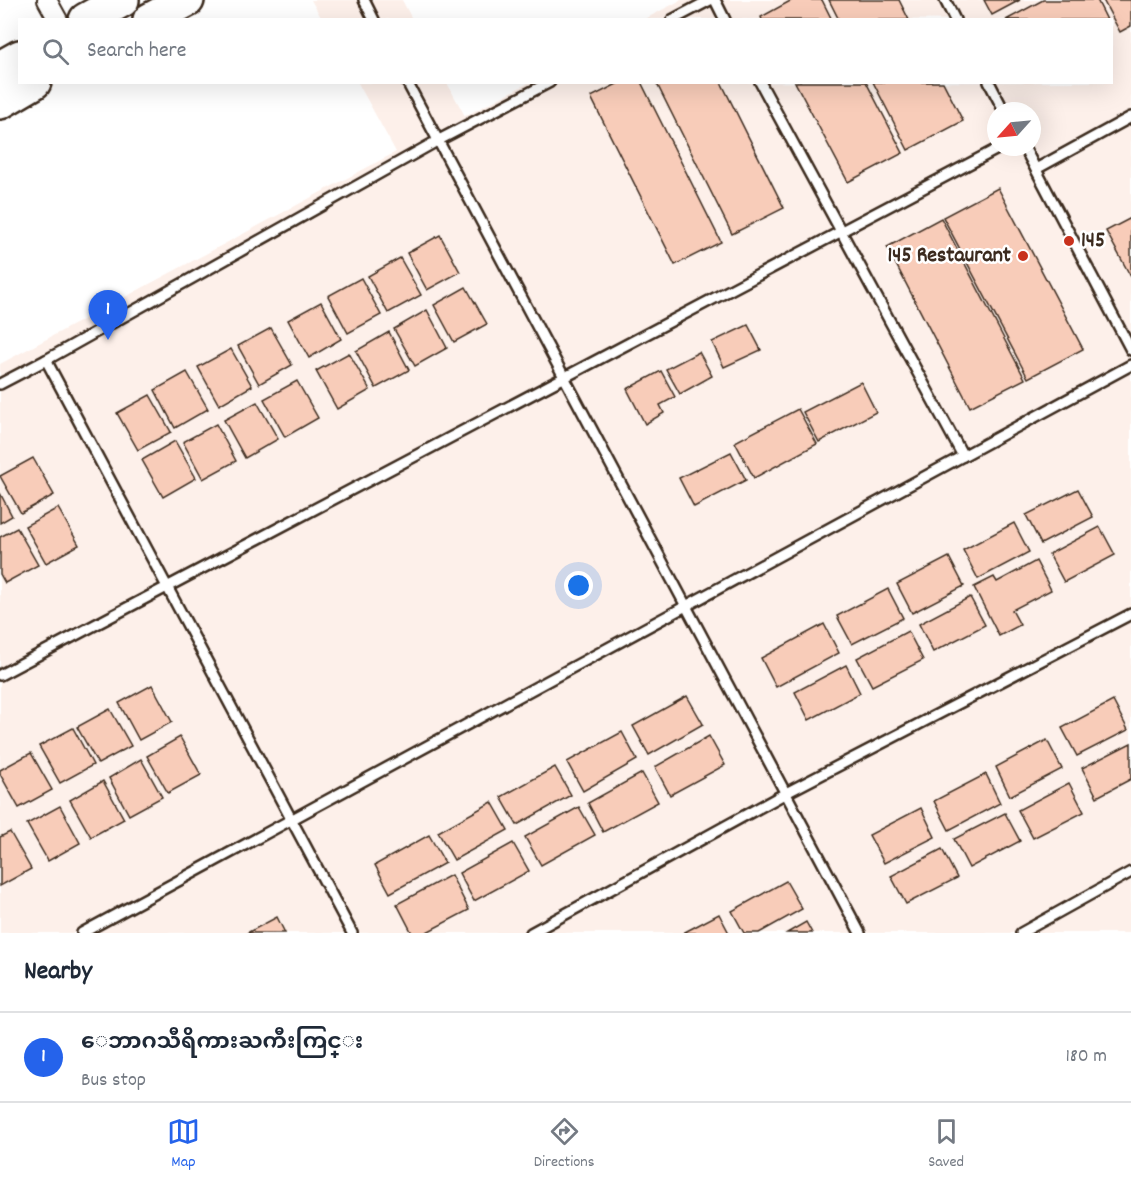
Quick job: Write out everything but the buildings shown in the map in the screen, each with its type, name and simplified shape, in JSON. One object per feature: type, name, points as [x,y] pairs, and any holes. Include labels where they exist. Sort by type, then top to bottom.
[{"type":"highway","points":[[90,18],[122,0]]},
{"type":"highway","points":[[154,18],[187,0]]},
{"type":"highway","points":[[0,68],[18,58]]},
{"type":"highway","points":[[0,102],[31,84]]},
{"type":"street","points":[[47,0],[57,18]]},
{"type":"lane","points":[[364,0],[373,18]]},
{"type":"lane","points":[[676,18],[712,0],[724,18]]},
{"type":"lane","points":[[945,0],[955,18]]},
{"type":"lane","points":[[408,84],[860,933]]},
{"type":"lane","points":[[0,384],[438,141],[546,84]]},
{"type":"lane","points":[[761,84],[963,456]]},
{"type":"lane","points":[[990,84],[1000,102]]},
{"type":"lane","points":[[1036,169],[1131,117]]},
{"type":"lane","points":[[0,675],[987,154]]},
{"type":"lane","points":[[1029,156],[1131,350]]},
{"type":"lane","points":[[46,360],[352,933]]},
{"type":"lane","points":[[82,933],[1131,365]]},
{"type":"lane","points":[[531,933],[786,794],[1131,614]]},
{"type":"lane","points":[[1021,933],[1131,872]]},
{"type":"shaded area","points":[[311,0],[402,0],[411,18],[321,18]]},
{"type":"shaded area","points":[[681,0],[1131,0],[1131,931],[1128,933],[0,933],[0,364],[396,152],[359,84],[448,84],[465,116],[526,84],[1113,84],[1113,18],[647,18]]},
{"type":"place","name":"145","points":[[1069,241]]},
{"type":"place","name":"145 Restaurant","points":[[1023,256]]},
{"type":"place","name":"ေဘာဂသီရိကားႀကီးကြင္း","points":[[108,340]]}]
